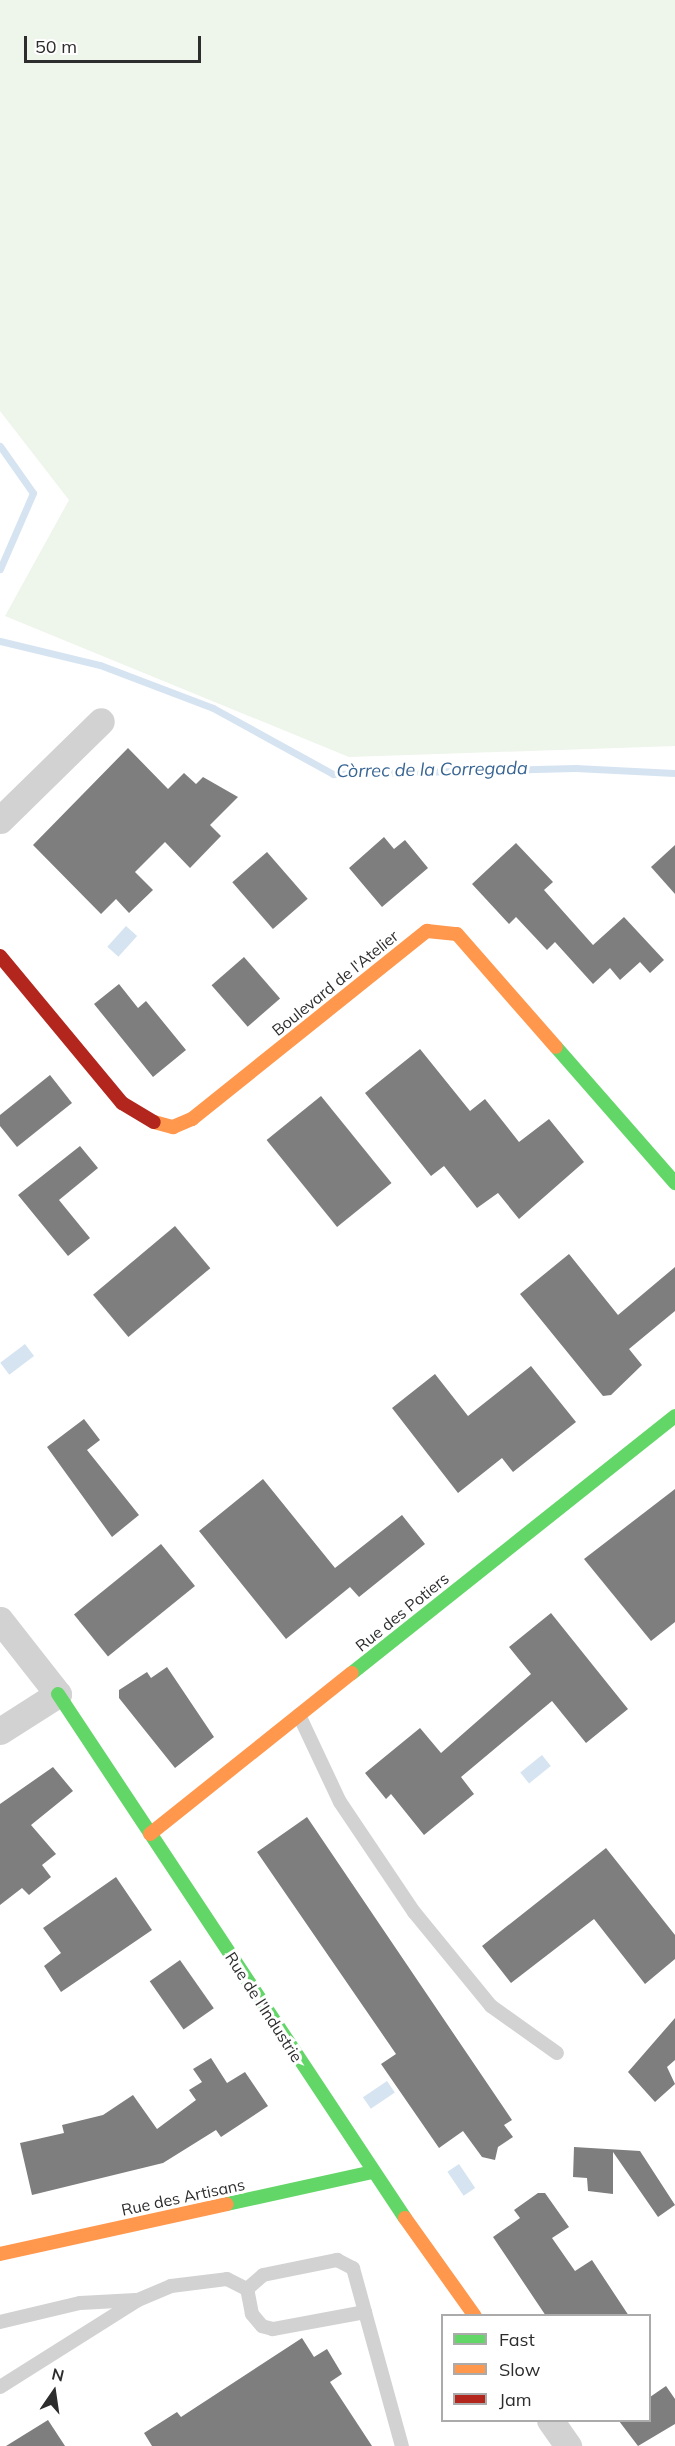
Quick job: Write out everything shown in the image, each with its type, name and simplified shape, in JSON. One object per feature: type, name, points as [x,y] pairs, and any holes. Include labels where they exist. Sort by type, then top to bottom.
[{"type":"street","points":[[0,820],[100,721]]},
{"type":"street","name":"Boulevard de l'Atelier","points":[[0,956],[122,1103],[152,1122],[173,1127],[192,1119],[427,931],[457,934],[675,1184]]},
{"type":"street","name":"Rue des Potiers","points":[[150,1834],[675,1416]]},
{"type":"street","points":[[0,1620],[58,1695],[0,1731]]},
{"type":"street","name":"Rue de l'Industrie","points":[[58,1695],[373,2172],[474,2314]]},
{"type":"street","name":"Rue des Artisans","points":[[0,2254],[373,2172]]},
{"type":"street","points":[[551,2422],[568,2446]]},
{"type":"lane","points":[[299,1715],[340,1802],[414,1912],[491,2006],[557,2053]]},
{"type":"lane","points":[[247,2289],[263,2275],[347,2262],[365,2312],[402,2446]]},
{"type":"lane","points":[[0,2387],[138,2300],[194,2281],[227,2279],[247,2289]]},
{"type":"lane","points":[[247,2289],[252,2314],[262,2326],[273,2329],[365,2312]]},
{"type":"lane","points":[[0,2322],[80,2303],[138,2300]]},
{"type":"shaded area","points":[[0,0],[675,0],[675,746],[349,757],[5,616],[69,500],[0,411]]},
{"type":"water","points":[[126,926],[137,936],[118,957],[107,947]]},
{"type":"water","points":[[25,1344],[34,1356],[9,1375],[0,1363]]},
{"type":"water","points":[[542,1755],[551,1766],[529,1784],[520,1773]]},
{"type":"water","points":[[387,2081],[395,2093],[371,2109],[363,2097]]},
{"type":"water","points":[[459,2164],[475,2188],[464,2196],[447,2172]]},
{"type":"building","points":[[128,748],[168,789],[184,773],[196,784],[203,777],[238,797],[210,825],[221,836],[190,868],[165,842],[135,872],[153,890],[129,913],[116,899],[101,914],[33,845]]},
{"type":"building","points":[[384,837],[394,849],[405,840],[428,868],[382,907],[349,868]]},
{"type":"building","points":[[516,843],[553,882],[544,890],[593,945],[624,917],[664,960],[650,973],[640,962],[620,980],[610,968],[593,984],[555,942],[547,950],[516,917],[509,924],[472,884]]},
{"type":"building","points":[[675,845],[675,894],[651,867]]},
{"type":"building","points":[[267,852],[308,899],[273,929],[232,882]]},
{"type":"building","points":[[244,957],[280,999],[248,1027],[212,985]]},
{"type":"building","points":[[119,984],[138,1008],[146,1001],[186,1050],[153,1077],[94,1004]]},
{"type":"building","points":[[420,1049],[470,1111],[485,1099],[519,1142],[549,1119],[584,1162],[519,1219],[498,1193],[477,1208],[444,1166],[431,1176],[365,1093]]},
{"type":"building","points":[[50,1075],[72,1103],[17,1147],[0,1126],[0,1115]]},
{"type":"building","points":[[321,1096],[391,1183],[337,1227],[267,1140]]},
{"type":"building","points":[[80,1146],[98,1168],[59,1200],[90,1238],[68,1256],[18,1195]]},
{"type":"building","points":[[175,1226],[210,1268],[128,1337],[93,1295]]},
{"type":"building","points":[[569,1254],[618,1315],[675,1267],[675,1311],[629,1349],[642,1365],[611,1395],[603,1396],[520,1294]]},
{"type":"building","points":[[531,1366],[576,1422],[513,1472],[502,1458],[458,1493],[392,1408],[435,1374],[468,1416]]},
{"type":"building","points":[[84,1419],[100,1440],[87,1450],[139,1515],[112,1537],[47,1447]]},
{"type":"building","points":[[263,1479],[335,1568],[402,1515],[425,1544],[359,1597],[350,1587],[286,1639],[199,1531]]},
{"type":"building","points":[[675,1489],[675,1622],[651,1641],[584,1559]]},
{"type":"building","points":[[161,1544],[195,1586],[108,1656],[74,1614]]},
{"type":"building","points":[[551,1613],[628,1709],[586,1743],[552,1701],[461,1777],[474,1794],[424,1835],[391,1794],[386,1799],[365,1773],[420,1728],[441,1753],[531,1674],[509,1647]]},
{"type":"building","points":[[167,1667],[214,1737],[175,1768],[119,1698],[119,1690],[147,1672],[151,1678]]},
{"type":"building","points":[[53,1767],[73,1791],[31,1825],[56,1854],[42,1865],[51,1877],[29,1895],[22,1888],[0,1905],[0,1804]]},
{"type":"building","points":[[307,1817],[512,2120],[504,2125],[513,2137],[498,2147],[495,2160],[482,2157],[463,2131],[439,2148],[381,2064],[396,2054],[257,1852]]},
{"type":"building","points":[[606,1848],[675,1935],[675,1959],[645,1984],[594,1919],[511,1983],[482,1946]]},
{"type":"building","points":[[116,1877],[152,1930],[61,1992],[44,1966],[61,1953],[43,1928]]},
{"type":"building","points":[[180,1960],[214,2008],[184,2030],[150,1981]]},
{"type":"building","points":[[675,2018],[675,2060],[667,2067],[675,2084],[655,2102],[628,2072]]},
{"type":"building","points":[[211,2058],[227,2083],[245,2072],[268,2106],[221,2137],[216,2130],[163,2163],[32,2195],[20,2143],[64,2133],[62,2125],[103,2115],[133,2095],[157,2129],[196,2100],[189,2090],[202,2082],[193,2069]]},
{"type":"building","points":[[574,2147],[640,2151],[675,2205],[658,2217],[613,2152],[613,2194],[588,2191],[587,2178],[573,2177]]},
{"type":"building","points":[[538,2193],[545,2193],[569,2227],[552,2238],[575,2271],[592,2260],[628,2314],[545,2314],[493,2237],[520,2218],[514,2210]]},
{"type":"building","points":[[302,2338],[314,2357],[327,2349],[342,2374],[330,2382],[372,2446],[152,2446],[144,2433],[177,2412],[181,2417]]},
{"type":"building","points":[[666,2386],[675,2399],[675,2424],[638,2446],[620,2422],[651,2422],[651,2396]]},
{"type":"building","points":[[48,2420],[65,2446],[6,2446]]},
{"type":"waterway","name":"Còrrec de la Corregada","points":[[0,446],[33,493],[0,569]]},
{"type":"waterway","name":"Còrrec de la Corregada","points":[[0,641],[100,665],[213,708],[333,774],[575,768],[675,773]]},
{"type":"traffic: fast","points":[[556,1047],[675,1183]]},
{"type":"traffic: fast","points":[[352,1673],[675,1416]]},
{"type":"traffic: fast","points":[[58,1694],[405,2218]]},
{"type":"traffic: fast","points":[[227,2204],[373,2172]]},
{"type":"traffic: slow","points":[[154,1122],[173,1127],[192,1119],[427,931],[457,934],[556,1047]]},
{"type":"traffic: slow","points":[[150,1834],[352,1673]]},
{"type":"traffic: slow","points":[[0,2254],[227,2204]]},
{"type":"traffic: slow","points":[[405,2218],[474,2314]]},
{"type":"traffic: jam","points":[[0,956],[122,1103],[154,1122]]}]
